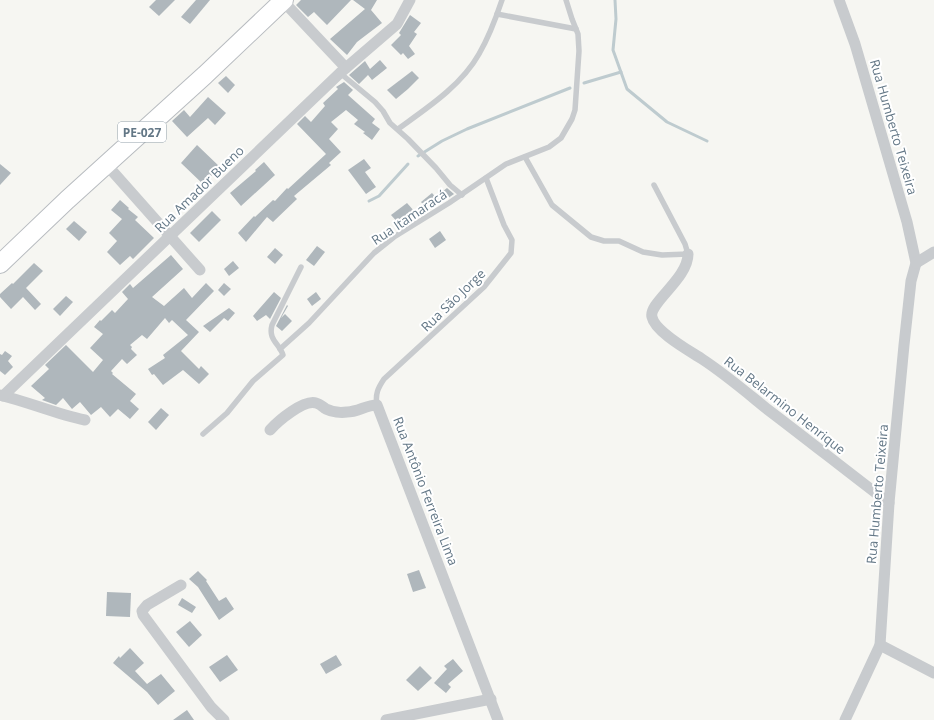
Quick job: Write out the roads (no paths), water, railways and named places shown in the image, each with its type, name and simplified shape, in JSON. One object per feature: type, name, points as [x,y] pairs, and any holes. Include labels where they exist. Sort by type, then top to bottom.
[{"type":"main road","name":"PE-027","points":[[0,264],[106,164],[205,75],[283,0]]},
{"type":"street","points":[[283,0],[343,71]]},
{"type":"street","name":"Rua Amador Bueno","points":[[1,396],[343,71],[397,24],[410,0]]},
{"type":"street","name":"Rua Humberto Teixeira","points":[[839,0],[862,66],[907,222],[916,263],[911,281],[889,503],[880,645],[845,720]]},
{"type":"street","points":[[106,164],[200,270]]},
{"type":"street","points":[[916,263],[934,252]]},
{"type":"street","name":"Rua Belarmino Henrique","points":[[688,254],[688,261],[677,280],[657,303],[651,313],[653,322],[661,331],[707,362],[889,503]]},
{"type":"street","points":[[1,396],[85,420]]},
{"type":"street","points":[[270,430],[299,407],[308,402],[318,403],[330,411],[345,412],[356,411],[370,405],[377,405]]},
{"type":"street","name":"Rua Antônio Ferreira Lima","points":[[377,405],[498,720]]},
{"type":"street","points":[[181,585],[146,605],[143,615],[211,707],[224,720]]},
{"type":"street","points":[[880,645],[934,673]]},
{"type":"street","points":[[386,720],[491,699]]},
{"type":"lane","points":[[398,129],[431,105],[459,80],[471,66],[480,54],[502,0]]},
{"type":"lane","points":[[497,14],[576,29],[566,0]]},
{"type":"lane","name":"Rua Itamaracá","points":[[203,434],[236,403],[253,381],[282,356],[281,351],[374,253],[394,237],[506,164],[549,147],[561,138],[568,128],[575,110],[579,51],[579,41],[576,29]]},
{"type":"lane","points":[[343,71],[375,102],[383,111],[390,123],[398,129],[436,168],[450,185],[462,194]]},
{"type":"lane","points":[[525,157],[552,205],[591,237],[604,241],[619,241],[643,252],[662,255],[688,254],[685,244],[654,185]]},
{"type":"lane","name":"Rua São Jorge","points":[[377,405],[377,390],[384,379],[484,287],[511,253],[512,240],[504,226],[486,178]]},
{"type":"lane","points":[[281,351],[270,331],[301,267]]},
{"type":"waterway","points":[[615,0],[616,19],[613,50],[627,89],[667,122],[707,141]]},
{"type":"waterway","points":[[584,83],[621,72]]},
{"type":"waterway","points":[[418,156],[442,141],[467,129],[570,88]]},
{"type":"waterway","points":[[369,201],[379,196],[408,164]]}]
